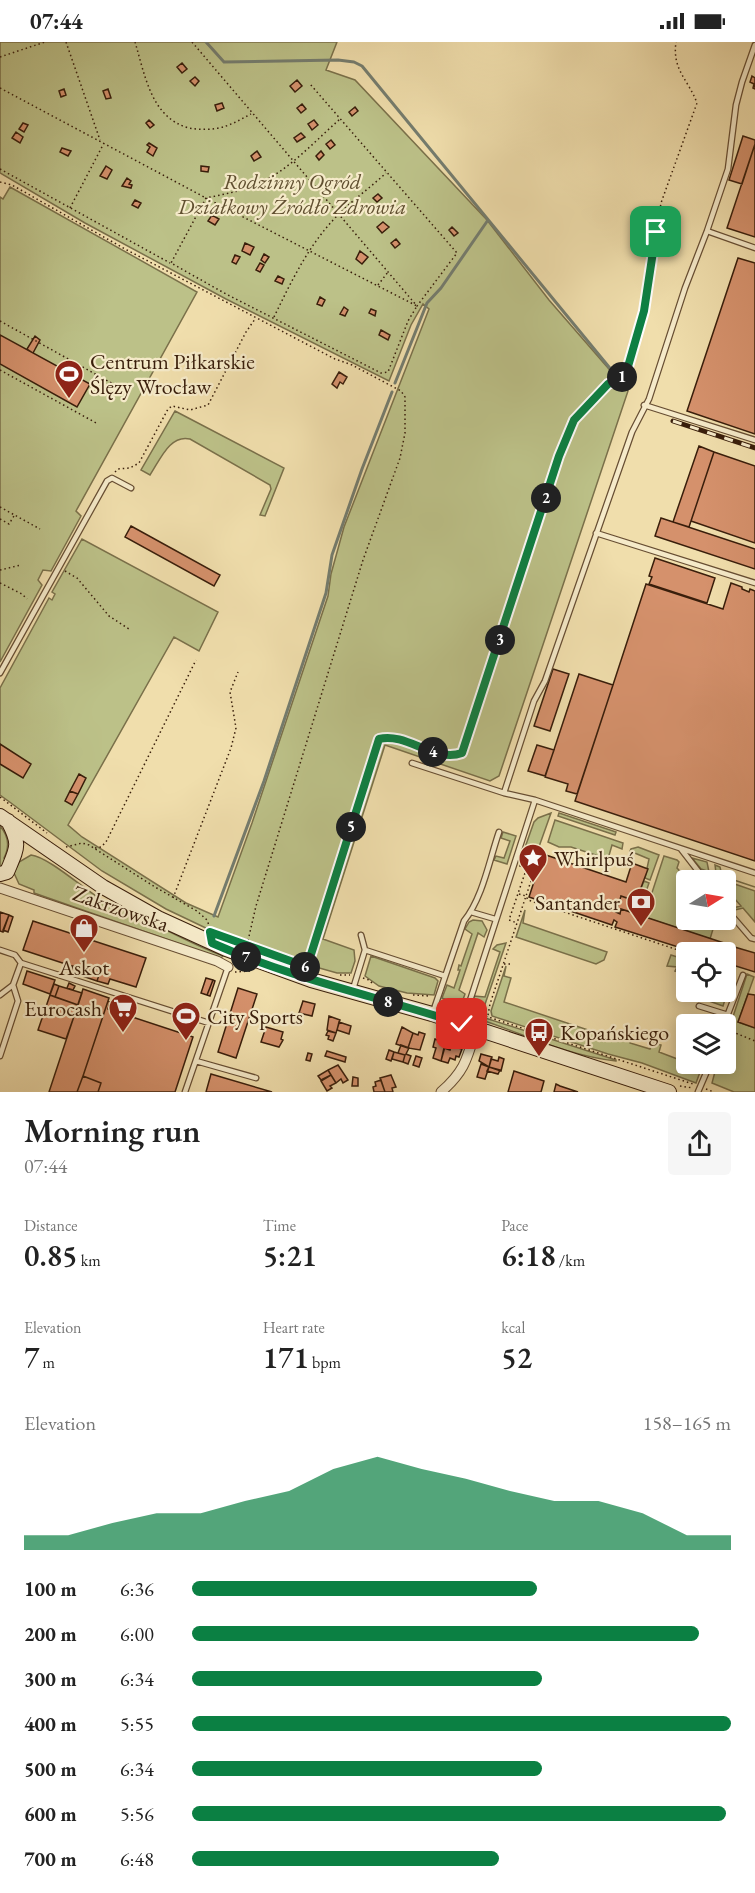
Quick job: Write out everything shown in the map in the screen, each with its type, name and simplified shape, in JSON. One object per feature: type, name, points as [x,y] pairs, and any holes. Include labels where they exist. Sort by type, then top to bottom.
[{"type":"street","points":[[4,819],[47,841],[103,887],[192,935],[267,965],[432,1014],[652,1089],[669,1092]]},
{"type":"street","points":[[4,819],[15,837],[17,849],[4,873],[15,893]]},
{"type":"street","points":[[17,849],[47,841]]},
{"type":"street","name":"Zakrzowska","points":[[0,888],[217,961],[232,970]]},
{"type":"street","points":[[441,1092],[456,1079],[464,1066],[469,1027]]},
{"type":"lane","points":[[504,793],[534,701],[545,681],[632,432],[649,399],[685,288],[728,169],[736,105],[755,45]]},
{"type":"lane","points":[[707,231],[755,248]]},
{"type":"lane","points":[[644,405],[755,440]]},
{"type":"lane","points":[[0,673],[107,481],[112,478],[131,488]]},
{"type":"lane","points":[[596,533],[755,583]]},
{"type":"lane","points":[[412,763],[504,793],[535,800],[755,873]]},
{"type":"lane","points":[[469,1027],[495,919],[535,800]]},
{"type":"lane","points":[[432,1014],[464,921],[471,912],[499,832]]},
{"type":"lane","points":[[681,849],[697,870]]},
{"type":"lane","points":[[471,912],[495,919]]},
{"type":"lane","points":[[736,920],[755,939]]},
{"type":"lane","points":[[352,992],[365,950],[361,935]]},
{"type":"lane","points":[[0,950],[15,955],[21,963],[209,1023]]},
{"type":"lane","points":[[365,950],[445,976]]},
{"type":"lane","points":[[0,994],[13,985],[21,963]]},
{"type":"lane","points":[[185,1092],[209,1023],[232,970]]},
{"type":"lane","points":[[728,1014],[743,975]]},
{"type":"lane","points":[[0,1056],[18,1001],[13,985]]},
{"type":"lane","points":[[699,1006],[725,1014]]},
{"type":"lane","points":[[196,1061],[256,1078]]},
{"type":"lane","points":[[698,1092],[706,1074]]},
{"type":"path","points":[[0,57],[45,42]]},
{"type":"path","points":[[66,42],[100,141]]},
{"type":"path","points":[[135,42],[152,94],[165,116],[181,125],[199,130],[225,127],[251,114]]},
{"type":"path","points":[[192,42],[417,306]]},
{"type":"path","points":[[305,968],[379,739],[392,738],[453,756],[462,753],[559,456],[574,420],[608,384],[622,378],[627,370],[649,286],[661,203],[697,104],[676,66],[674,53],[676,42]]},
{"type":"path","points":[[0,169],[226,294],[381,373],[388,372],[408,321],[458,253],[310,84]]},
{"type":"path","points":[[0,88],[206,198],[417,306]]},
{"type":"path","points":[[206,198],[237,192],[261,182],[292,161],[340,119]]},
{"type":"path","points":[[70,208],[104,142]]},
{"type":"path","points":[[274,318],[309,251],[339,214],[387,173]]},
{"type":"path","points":[[0,182],[12,184],[87,228],[401,391],[405,397],[405,433],[400,458],[363,560],[256,906],[247,945]]},
{"type":"path","points":[[171,263],[206,198]]},
{"type":"path","points":[[378,286],[389,272]]},
{"type":"path","points":[[112,478],[118,468],[130,468],[139,463],[168,409],[172,406],[190,410],[208,405],[256,317]]},
{"type":"path","points":[[0,321],[124,390]]},
{"type":"path","points":[[0,371],[98,424]]},
{"type":"path","points":[[15,379],[18,374]]},
{"type":"path","points":[[0,507],[40,530]]},
{"type":"path","points":[[0,519],[9,524],[15,515]]},
{"type":"path","points":[[0,570],[21,565]]},
{"type":"path","points":[[58,568],[77,578],[103,609],[129,629]]},
{"type":"path","points":[[0,583],[27,599]]},
{"type":"path","points":[[95,848],[101,847],[106,842],[196,660]]},
{"type":"path","points":[[173,898],[231,748],[236,728],[230,692],[238,672]]},
{"type":"path","points":[[0,797],[47,841]]},
{"type":"path","points":[[67,847],[82,843],[95,848],[202,916],[207,920],[210,932],[202,928]]},
{"type":"path","points":[[488,1015],[534,872],[526,870],[509,920],[517,923]]},
{"type":"path","points":[[518,893],[526,896],[528,900],[676,949]]},
{"type":"path","points":[[503,964],[510,964]]},
{"type":"path","points":[[232,970],[252,970]]},
{"type":"path","points":[[337,976],[349,975]]},
{"type":"path","points":[[366,978],[378,987]]},
{"type":"path","points":[[408,995],[433,997]]},
{"type":"path","points":[[441,1002],[460,1009]]},
{"type":"path","points":[[472,1011],[696,1085]]},
{"type":"path","points":[[736,1033],[755,1041]]},
{"type":"path","points":[[704,1088],[714,1092]]},
{"type":"green space","name":"Rodzinny Ogród Działkowy Źródło Zdrowia","points":[[0,42],[337,42],[326,70],[355,80],[487,220],[549,300],[628,391],[499,776],[490,781],[385,745],[323,939],[354,950],[355,961],[351,973],[337,973],[291,960],[210,930],[166,909],[102,871],[0,795],[0,688],[49,598],[52,600],[55,594],[52,592],[82,539],[218,612],[199,651],[174,637],[68,825],[82,837],[186,903],[218,917],[328,596],[331,574],[344,527],[429,309],[423,304],[411,325],[389,381],[226,299],[85,223],[0,173]]},
{"type":"green space","name":"Centrum Piłkarskie Ślęzy Wrocław","points":[[10,187],[197,292],[76,511],[81,516],[51,571],[43,570],[38,580],[42,585],[0,662],[0,197],[3,199]]},
{"type":"green space","points":[[175,411],[284,468],[265,516],[260,515],[271,489],[270,485],[190,439],[183,438],[171,444],[150,475],[141,470]]},
{"type":"green space","points":[[551,813],[535,858],[523,853],[534,822]]},
{"type":"green space","points":[[559,813],[616,832],[615,835],[558,816]]},
{"type":"green space","points":[[555,820],[623,843],[622,849],[612,845],[608,859],[571,847],[559,847],[548,842]]},
{"type":"green space","points":[[0,826],[7,837],[8,845],[4,858],[6,860],[0,870]]},
{"type":"green space","points":[[503,832],[516,836],[507,864],[494,860],[496,856],[504,858],[510,841],[501,838]]},
{"type":"green space","points":[[638,847],[659,855],[650,880],[645,878],[649,859],[630,851]]},
{"type":"green space","points":[[31,855],[57,868],[108,904],[223,956],[221,958],[200,951],[34,893],[34,890],[19,884],[14,873],[19,862]]},
{"type":"green space","points":[[664,856],[677,860],[679,862],[677,868],[679,870],[676,870],[676,928],[644,917]]},
{"type":"green space","points":[[692,858],[707,862],[709,870],[701,869]]},
{"type":"green space","points":[[644,881],[649,883],[638,915],[631,912]]},
{"type":"green space","points":[[736,884],[755,891],[755,922],[743,908],[736,910],[736,907],[741,906],[736,900]]},
{"type":"green space","points":[[525,910],[523,923],[607,952],[604,960],[596,964],[516,937]]},
{"type":"green space","points":[[473,920],[482,921],[487,930],[484,937],[478,933],[459,990],[465,994],[461,1005],[442,998],[447,985],[454,988],[460,970],[458,970],[459,965],[461,966],[472,934],[465,929]]},
{"type":"green space","points":[[683,930],[713,930],[710,939]]},
{"type":"green space","points":[[506,943],[483,1010],[481,1012],[471,1009],[474,996],[485,997],[500,952],[493,949],[497,945]]},
{"type":"green space","points":[[671,955],[676,957],[676,967],[667,966]]},
{"type":"green space","points":[[371,956],[435,978],[438,981],[434,995],[407,993],[379,986],[365,976]]},
{"type":"green space","points":[[506,966],[504,976],[511,978],[504,1002],[621,1041],[624,1032],[631,1033],[630,1043],[650,1049],[652,1043],[661,1045],[659,1052],[676,1058],[676,1074],[699,1074],[696,1083],[642,1063],[492,1016],[491,1011]]},
{"type":"green space","points":[[747,974],[754,977],[738,1022],[755,1028],[755,1092],[734,1092],[712,1083],[714,1074],[736,1074],[736,1014],[734,1014]]},
{"type":"green space","points":[[712,1002],[724,1002],[723,1006]]},
{"type":"green space","points":[[476,1015],[616,1061],[565,1050],[482,1020]]},
{"type":"building","points":[[182,63],[187,69],[182,73],[177,67]]},
{"type":"building","points":[[752,76],[755,78],[755,89],[754,84],[750,82]]},
{"type":"building","points":[[195,77],[199,81],[195,86],[190,81]]},
{"type":"building","points":[[297,80],[302,86],[295,92],[290,86]]},
{"type":"building","points":[[64,89],[66,95],[61,97],[59,91]]},
{"type":"building","points":[[108,89],[111,98],[106,99],[103,91]]},
{"type":"building","points":[[222,103],[224,108],[217,111],[215,105]]},
{"type":"building","points":[[302,104],[306,109],[301,113],[297,108]]},
{"type":"building","points":[[355,107],[358,111],[352,116],[349,112]]},
{"type":"building","points":[[149,120],[154,125],[150,128],[146,123]]},
{"type":"building","points":[[314,120],[318,125],[312,130],[308,124]]},
{"type":"building","points":[[23,123],[28,125],[24,132],[19,129]]},
{"type":"building","points":[[16,132],[23,137],[20,143],[12,138]]},
{"type":"building","points":[[301,133],[305,137],[297,142],[294,138]]},
{"type":"building","points":[[743,136],[755,140],[755,144],[742,184],[729,180]]},
{"type":"building","points":[[331,140],[335,145],[330,149],[326,144]]},
{"type":"building","points":[[149,143],[157,148],[153,156],[147,152],[150,147],[147,145]]},
{"type":"building","points":[[755,144],[755,237],[727,228]]},
{"type":"building","points":[[62,148],[71,151],[68,156],[60,152]]},
{"type":"building","points":[[257,151],[261,157],[254,161],[251,156]]},
{"type":"building","points":[[321,151],[324,155],[319,160],[316,156]]},
{"type":"building","points":[[106,166],[112,170],[107,179],[100,176]]},
{"type":"building","points":[[201,166],[209,167],[208,172],[201,171]]},
{"type":"building","points":[[127,178],[131,181],[129,184],[132,185],[131,188],[122,186]]},
{"type":"building","points":[[378,194],[382,198],[377,202],[373,198]]},
{"type":"building","points":[[135,200],[141,203],[138,208],[132,205]]},
{"type":"building","points":[[212,215],[219,219],[215,225],[208,221]]},
{"type":"building","points":[[383,222],[389,227],[382,233],[377,227]]},
{"type":"building","points":[[452,227],[458,233],[454,236],[449,230]]},
{"type":"building","points":[[396,239],[400,244],[395,248],[391,243]]},
{"type":"building","points":[[245,243],[254,247],[250,255],[242,251]]},
{"type":"building","points":[[360,251],[368,257],[362,264],[356,259]]},
{"type":"building","points":[[264,254],[269,257],[265,263],[261,260]]},
{"type":"building","points":[[235,255],[240,257],[236,264],[232,262]]},
{"type":"building","points":[[738,258],[755,263],[755,434],[687,411]]},
{"type":"building","points":[[260,263],[264,265],[260,272],[256,270]]},
{"type":"building","points":[[278,276],[284,279],[282,284],[275,281]]},
{"type":"building","points":[[320,297],[325,300],[322,306],[317,304]]},
{"type":"building","points":[[344,307],[348,310],[345,316],[340,314]]},
{"type":"building","points":[[371,309],[376,311],[375,316],[369,313]]},
{"type":"building","points":[[381,330],[390,335],[388,340],[379,335]]},
{"type":"building","points":[[0,335],[90,384],[77,407],[0,364]]},
{"type":"building","points":[[35,336],[40,340],[33,353],[27,349]]},
{"type":"building","points":[[339,372],[347,377],[343,384],[340,382],[337,388],[332,384]]},
{"type":"building","points":[[699,446],[714,452],[689,527],[673,522]]},
{"type":"building","points":[[714,452],[755,466],[755,543],[691,521]]},
{"type":"building","points":[[661,518],[755,549],[755,569],[655,536]]},
{"type":"building","points":[[131,526],[220,575],[214,586],[125,537]]},
{"type":"building","points":[[655,558],[715,578],[707,603],[649,584]]},
{"type":"building","points":[[731,583],[749,592],[750,589],[755,591],[755,861],[575,801],[646,584],[723,609]]},
{"type":"building","points":[[553,669],[569,674],[550,731],[534,726]]},
{"type":"building","points":[[579,674],[613,685],[577,794],[566,791],[568,784],[545,777]]},
{"type":"building","points":[[0,744],[31,764],[23,778],[0,764]]},
{"type":"building","points":[[537,745],[554,750],[545,776],[528,771]]},
{"type":"building","points":[[79,774],[86,778],[78,794],[70,791]]},
{"type":"building","points":[[70,791],[78,794],[72,805],[65,801]]},
{"type":"building","points":[[543,854],[626,882],[632,863],[648,869],[636,901],[621,896],[616,912],[620,914],[621,909],[676,927],[676,930],[685,930],[721,942],[676,942],[676,946],[615,927],[617,922],[614,920],[612,925],[529,897]]},
{"type":"building","points":[[523,857],[532,860],[529,869],[520,866]]},
{"type":"building","points":[[532,862],[540,865],[538,871],[530,868]]},
{"type":"building","points":[[621,896],[635,901],[631,912],[621,909],[620,914],[616,912]]},
{"type":"building","points":[[0,912],[9,915],[3,932],[0,931]]},
{"type":"building","points":[[9,915],[13,917],[8,932],[3,930]]},
{"type":"building","name":"Askot","points":[[33,921],[146,958],[136,987],[110,979],[108,984],[97,981],[99,975],[23,950]]},
{"type":"building","points":[[736,947],[755,953],[755,972],[736,966]]},
{"type":"building","points":[[73,966],[99,975],[97,981],[71,972]]},
{"type":"building","points":[[27,971],[55,980],[50,994],[23,984]]},
{"type":"building","points":[[206,978],[213,980],[207,995],[201,993]]},
{"type":"building","points":[[213,980],[215,981],[210,996],[207,995]]},
{"type":"building","points":[[69,983],[75,986],[73,990],[67,988]]},
{"type":"building","points":[[54,984],[59,986],[55,997],[50,995]]},
{"type":"building","points":[[59,986],[82,993],[78,1005],[55,997]]},
{"type":"building","points":[[238,988],[257,994],[236,1058],[218,1052]]},
{"type":"building","points":[[83,989],[109,998],[77,1092],[49,1092]]},
{"type":"building","points":[[748,994],[755,995],[755,1028],[738,1022]]},
{"type":"building","points":[[50,995],[78,1005],[66,1039],[38,1030]]},
{"type":"building","points":[[108,1001],[110,1002],[108,1009],[193,1037],[175,1092],[98,1092],[101,1083],[83,1076]]},
{"type":"building","points":[[303,1001],[315,1004],[312,1016],[299,1013]]},
{"type":"building","points":[[329,1016],[340,1020],[336,1033],[327,1030]]},
{"type":"building","points":[[339,1022],[351,1026],[349,1034],[337,1030]]},
{"type":"building","points":[[266,1027],[283,1032],[281,1039],[283,1040],[279,1047],[261,1042]]},
{"type":"building","points":[[402,1027],[413,1033],[408,1048],[396,1044]]},
{"type":"building","points":[[328,1031],[336,1033],[333,1041],[326,1035]]},
{"type":"building","points":[[419,1032],[425,1034],[420,1050],[408,1048],[413,1033],[418,1035]]},
{"type":"building","points":[[435,1039],[446,1043],[441,1061],[433,1058],[436,1048],[433,1047]]},
{"type":"building","points":[[401,1045],[409,1048],[406,1054],[411,1056],[408,1064],[403,1062],[405,1055],[398,1053]]},
{"type":"building","points":[[451,1046],[462,1049],[459,1057],[456,1056],[455,1060],[450,1058],[448,1063],[441,1061],[444,1048],[450,1050]]},
{"type":"building","points":[[389,1050],[394,1052],[391,1061],[386,1059]]},
{"type":"building","points":[[327,1051],[346,1057],[345,1062],[325,1056]]},
{"type":"building","points":[[394,1052],[405,1055],[403,1062],[392,1059]]},
{"type":"building","points":[[308,1053],[312,1054],[310,1061],[306,1060]]},
{"type":"building","points":[[481,1054],[492,1057],[489,1067],[479,1061]]},
{"type":"building","points":[[416,1056],[422,1058],[419,1067],[413,1065]]},
{"type":"building","points":[[499,1057],[504,1059],[501,1071],[489,1067],[491,1059],[498,1061]]},
{"type":"building","points":[[481,1064],[489,1067],[485,1079],[477,1077]]},
{"type":"building","points":[[338,1065],[348,1080],[343,1083],[341,1079],[336,1083],[328,1070]]},
{"type":"building","points":[[489,1067],[500,1070],[498,1074],[487,1071]]},
{"type":"building","points":[[328,1070],[331,1075],[321,1080],[318,1076]]},
{"type":"building","points":[[514,1071],[544,1081],[541,1092],[508,1092]]},
{"type":"building","points":[[211,1074],[272,1092],[206,1092]]},
{"type":"building","points":[[331,1075],[336,1083],[327,1091],[321,1081]]},
{"type":"building","points":[[391,1075],[396,1087],[392,1088],[393,1092],[385,1092],[380,1078]]},
{"type":"building","points":[[83,1076],[101,1083],[98,1092],[77,1092]]},
{"type":"building","points":[[353,1077],[358,1078],[358,1086],[352,1086]]},
{"type":"building","points":[[381,1080],[385,1092],[374,1092],[375,1082]]},
{"type":"building","points":[[556,1084],[560,1086],[578,1092],[554,1092]]},
{"type":"waterway","points":[[206,42],[224,62],[338,60],[354,62],[362,66],[618,378]]},
{"type":"waterway","points":[[395,383],[427,303],[441,288],[488,220]]},
{"type":"waterway","points":[[214,916],[264,781],[326,593],[332,555],[392,392]]},
{"type":"railway","points":[[673,421],[755,448]]},
{"type":"place","name":"Centrum Piłkarskie Ślęzy Wrocław","points":[[69,400]]},
{"type":"place","name":"Whirlpuś","points":[[533,884]]},
{"type":"place","name":"Santander","points":[[641,928]]},
{"type":"place","name":"Askot","points":[[84,954]]},
{"type":"place","name":"Eurocash","points":[[123,1034]]},
{"type":"place","name":"City Sports","points":[[186,1042]]},
{"type":"place","name":"Kopańskiego","points":[[539,1058]]},
{"type":"route","points":[[462,1024],[267,965],[212,943],[210,932],[307,967],[379,739],[392,738],[453,756],[462,753],[559,456],[574,420],[608,384],[622,378],[627,370],[644,311],[656,232]]}]
